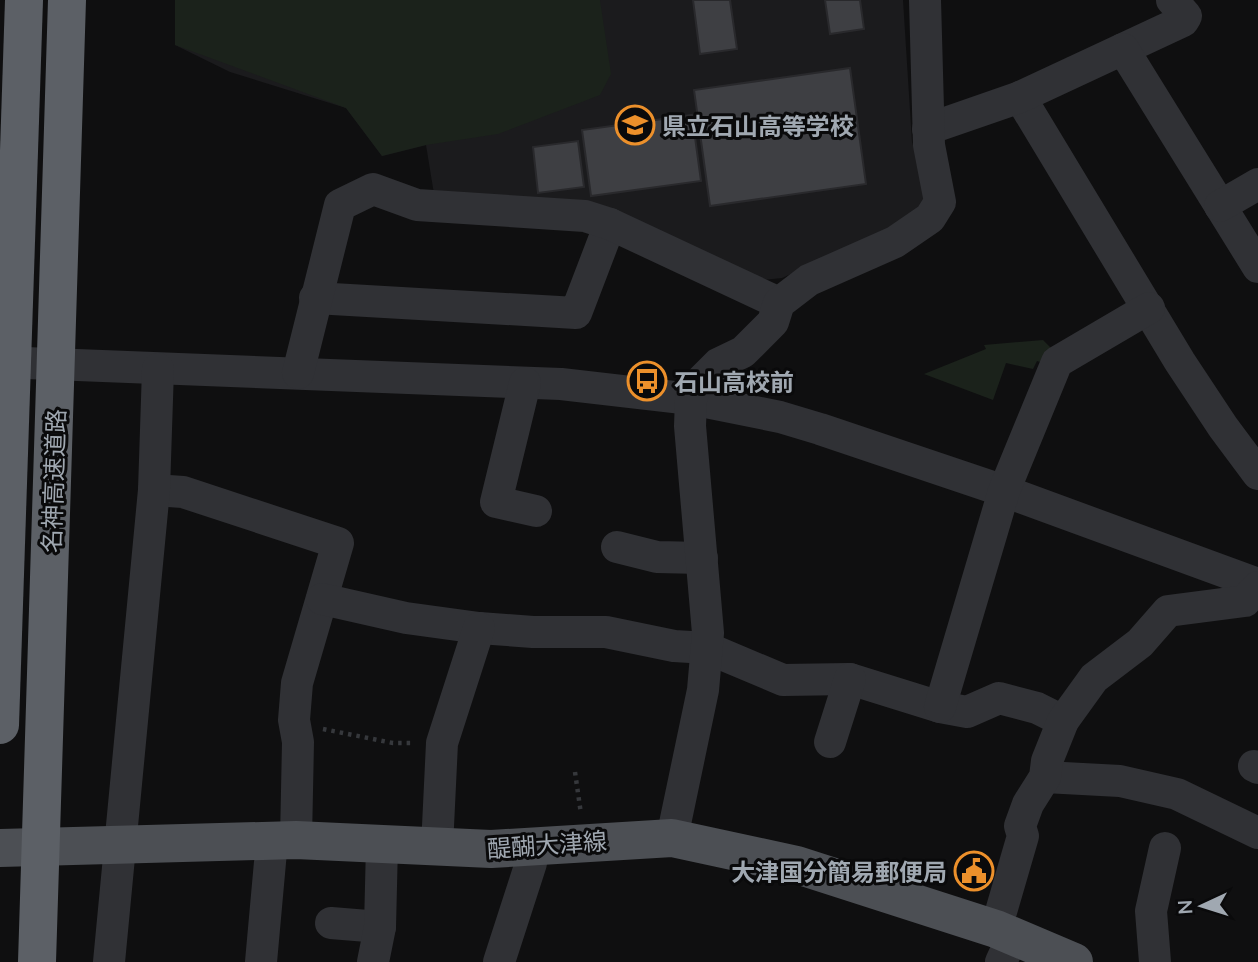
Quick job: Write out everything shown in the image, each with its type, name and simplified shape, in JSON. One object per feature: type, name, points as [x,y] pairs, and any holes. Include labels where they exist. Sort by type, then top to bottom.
[{"type":"highway","name":"名神高速道路","points":[[0,724],[24,0]]},
{"type":"highway","name":"名神高速道路","points":[[37,962],[67,0]]},
{"type":"main road","name":"醍醐大津線","points":[[0,848],[284,840],[491,849],[672,838],[797,864],[1003,942],[1074,962]]},
{"type":"street","points":[[672,838],[703,690],[707,648],[690,426],[691,400],[696,386],[718,364],[743,352],[773,322],[779,303],[809,280],[895,242],[930,218],[940,202],[928,129],[925,0]]},
{"type":"street","points":[[928,129],[1020,97],[1183,21],[1186,16],[1182,8],[1171,0]]},
{"type":"street","points":[[1123,49],[1258,267]]},
{"type":"street","points":[[1020,97],[1223,427],[1258,474]]},
{"type":"street","points":[[1220,206],[1258,184]]},
{"type":"street","points":[[298,373],[340,205],[373,189],[417,205],[585,216],[610,223],[779,303]]},
{"type":"street","points":[[315,298],[576,313],[610,223]]},
{"type":"street","points":[[940,707],[1004,491],[1057,362],[1149,308]]},
{"type":"street","points":[[0,362],[525,383],[691,400],[780,417],[1004,491],[1258,586],[1245,601],[1168,611],[1140,643],[1094,678],[1063,721],[1050,751],[1045,776],[1020,826],[1023,836],[1003,942]]},
{"type":"street","points":[[109,962],[107,847],[154,490],[158,369]]},
{"type":"street","points":[[525,383],[496,502],[536,511]]},
{"type":"street","points":[[154,490],[183,492],[338,543],[297,683],[295,727],[298,742],[284,840],[261,962]]},
{"type":"street","points":[[617,547],[657,557],[702,558]]},
{"type":"street","points":[[322,599],[406,618],[479,628],[606,632],[674,646],[707,648],[783,680],[850,678],[940,707],[967,712],[999,698],[1037,708],[1063,721]]},
{"type":"street","points":[[437,847],[442,743],[479,628]]},
{"type":"street","points":[[830,742],[850,678]]},
{"type":"street","points":[[1045,776],[1120,781],[1177,794],[1258,834]]},
{"type":"street","points":[[373,962],[380,927],[382,845]]},
{"type":"street","points":[[499,962],[531,863],[528,846]]},
{"type":"street","points":[[1155,962],[1151,911],[1165,848]]},
{"type":"street","points":[[331,923],[380,927]]},
{"type":"path","points":[[295,727],[306,726],[393,743],[442,743]]},
{"type":"path","points":[[575,772],[586,842]]},
{"type":"shaded area","name":"県立石山高等学校","points":[[175,0],[903,0],[912,142],[928,195],[913,216],[893,229],[782,278],[763,280],[620,215],[434,194],[426,145],[382,156],[346,108],[230,72],[175,45]]},
{"type":"shaded area","points":[[175,0],[600,0],[611,74],[600,95],[498,134],[426,145],[382,156],[346,108],[175,45]]},
{"type":"shaded area","points":[[1043,340],[1053,350],[1046,364],[1037,361],[1033,369],[1006,363],[993,400],[924,374],[986,349],[984,345]]},
{"type":"building","name":"県立石山高等学校","points":[[693,0],[730,0],[737,49],[700,54]]},
{"type":"building","points":[[825,0],[860,0],[864,29],[830,34]]},
{"type":"building","points":[[850,68],[866,184],[710,206],[694,90]]},
{"type":"building","points":[[692,115],[701,181],[591,196],[582,130]]},
{"type":"building","points":[[578,141],[584,187],[538,193],[533,147]]},
{"type":"place","name":"県立石山高等学校","points":[[635,125]]},
{"type":"place","name":"石山高校前","points":[[647,381]]},
{"type":"place","name":"大津国分簡易郵便局","points":[[974,871]]}]
